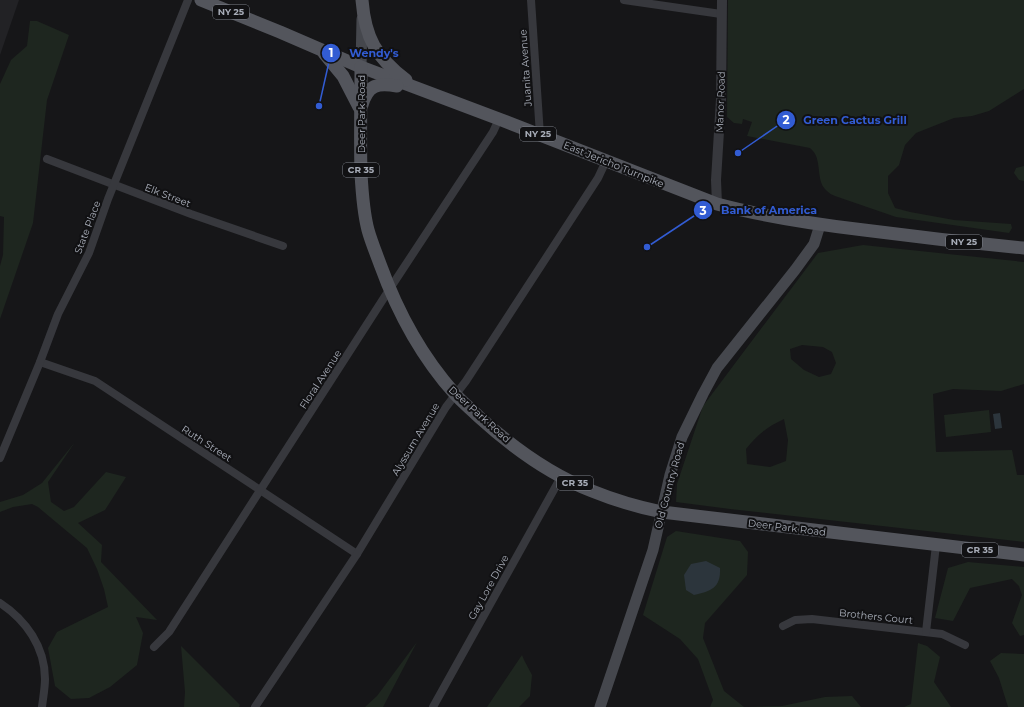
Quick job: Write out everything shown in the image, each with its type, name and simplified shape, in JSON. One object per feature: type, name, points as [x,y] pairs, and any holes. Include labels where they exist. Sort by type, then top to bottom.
[{"type":"main road","name":"East Jericho Turnpike","points":[[201,0],[361,67],[717,204],[745,212],[789,221],[1024,248]]},
{"type":"main road","points":[[362,0],[367,31],[375,48],[394,71],[417,88]]},
{"type":"main road","name":"CR 35","points":[[361,67],[362,0]]},
{"type":"main road","points":[[320,49],[343,76],[361,110]]},
{"type":"main road","name":"Deer Park Road","points":[[361,67],[360,148],[363,200],[368,230],[389,290],[407,326],[422,350],[455,395],[499,435],[539,463],[592,491],[634,505],[662,512],[1024,555]]},
{"type":"main road","points":[[361,110],[364,97],[375,86],[381,84],[417,88]]},
{"type":"main road","name":"Old Country Road","points":[[600,707],[650,558],[675,457],[682,437],[717,368],[814,244],[820,225]]},
{"type":"street","name":"State Place","points":[[0,458],[40,362],[58,314],[89,253],[114,185],[188,0]]},
{"type":"street","name":"Juanita Avenue","points":[[531,0],[540,135]]},
{"type":"street","points":[[624,0],[721,14]]},
{"type":"street","name":"Manor Road","points":[[717,204],[716,180],[721,99],[722,0]]},
{"type":"street","name":"Floral Avenue","points":[[154,647],[169,632],[389,290],[493,132],[499,119]]},
{"type":"street","name":"Elk Street","points":[[47,159],[238,231],[283,246]]},
{"type":"street","name":"Alyssum Avenue","points":[[255,707],[357,554],[446,407],[583,201],[606,162]]},
{"type":"street","name":"Ruth Street","points":[[40,362],[95,381],[357,554]]},
{"type":"street","name":"Gay Lore Drive","points":[[433,707],[562,476]]},
{"type":"street","points":[[926,632],[936,545]]},
{"type":"street","points":[[0,602],[11,610],[33,635],[43,663],[45,679],[42,707]]},
{"type":"street","name":"Brothers Court","points":[[783,626],[795,620],[812,619],[942,634],[966,645]]},
{"type":"shaded area","points":[[0,0],[19,0],[0,55]]},
{"type":"shaded area","points":[[728,0],[1024,0],[1024,89],[989,111],[972,116],[954,118],[916,133],[905,145],[899,165],[888,176],[888,193],[895,208],[954,220],[1011,224],[1012,228],[1009,233],[896,217],[832,195],[823,186],[817,158],[810,148],[747,136],[752,122],[743,119],[742,124],[734,123],[727,117]]},
{"type":"shaded area","points":[[30,21],[37,21],[69,35],[47,100],[33,223],[0,319],[0,266],[3,255],[4,217],[0,216],[0,84],[11,60],[27,46]]},
{"type":"shaded area","points":[[1024,166],[1024,181],[1019,180],[1014,173],[1016,168]]},
{"type":"shaded area","points":[[863,245],[1024,262],[1024,384],[1001,391],[953,389],[933,394],[936,452],[1012,450],[1017,475],[1024,475],[1024,542],[676,502],[677,484],[703,406],[818,253]],"holes":[[[802,345],[823,347],[832,352],[836,363],[831,374],[819,377],[804,370],[791,359],[790,349]],[[784,419],[788,440],[786,461],[770,467],[747,464],[746,449],[763,431]]]},
{"type":"shaded area","points":[[989,410],[991,432],[946,437],[944,415]]},
{"type":"shaded area","points":[[1000,413],[1002,428],[995,429],[993,414]]},
{"type":"shaded area","points":[[75,442],[48,482],[51,502],[64,511],[74,507],[106,472],[126,477],[105,510],[78,523],[102,545],[101,562],[157,620],[136,617],[143,633],[137,665],[110,687],[89,698],[71,699],[55,686],[48,648],[57,632],[108,607],[97,569],[87,548],[38,507],[32,504],[13,507],[0,512],[0,502],[23,495],[42,483]]},
{"type":"shaded area","points":[[676,531],[740,541],[748,552],[747,575],[705,623],[703,638],[724,691],[744,707],[710,707],[713,700],[698,659],[680,639],[643,615],[667,537]]},
{"type":"shaded area","points":[[706,561],[720,568],[719,580],[714,588],[694,595],[686,590],[684,575],[691,564]]},
{"type":"shaded area","points":[[968,562],[1024,567],[1024,635],[1020,636],[1012,623],[1022,595],[1019,586],[1012,579],[970,588],[953,621],[935,618],[948,568]]},
{"type":"shaded area","points":[[417,642],[383,707],[365,707],[377,696]]},
{"type":"shaded area","points":[[918,643],[927,646],[940,657],[934,682],[951,707],[904,707],[911,704]]},
{"type":"shaded area","points":[[181,646],[240,705],[239,707],[184,707],[185,692]]},
{"type":"shaded area","points":[[1001,653],[1024,654],[1024,707],[1008,707],[999,678],[990,661]]},
{"type":"shaded area","points":[[522,655],[532,675],[530,696],[519,707],[487,707]]},
{"type":"shaded area","points":[[852,696],[861,707],[747,707],[782,706],[825,697]]},
{"type":"place","name":"Wendy's","points":[[319,106]]},
{"type":"place","name":"Green Cactus Grill","points":[[738,153]]},
{"type":"place","name":"Bank of America","points":[[647,247]]}]
